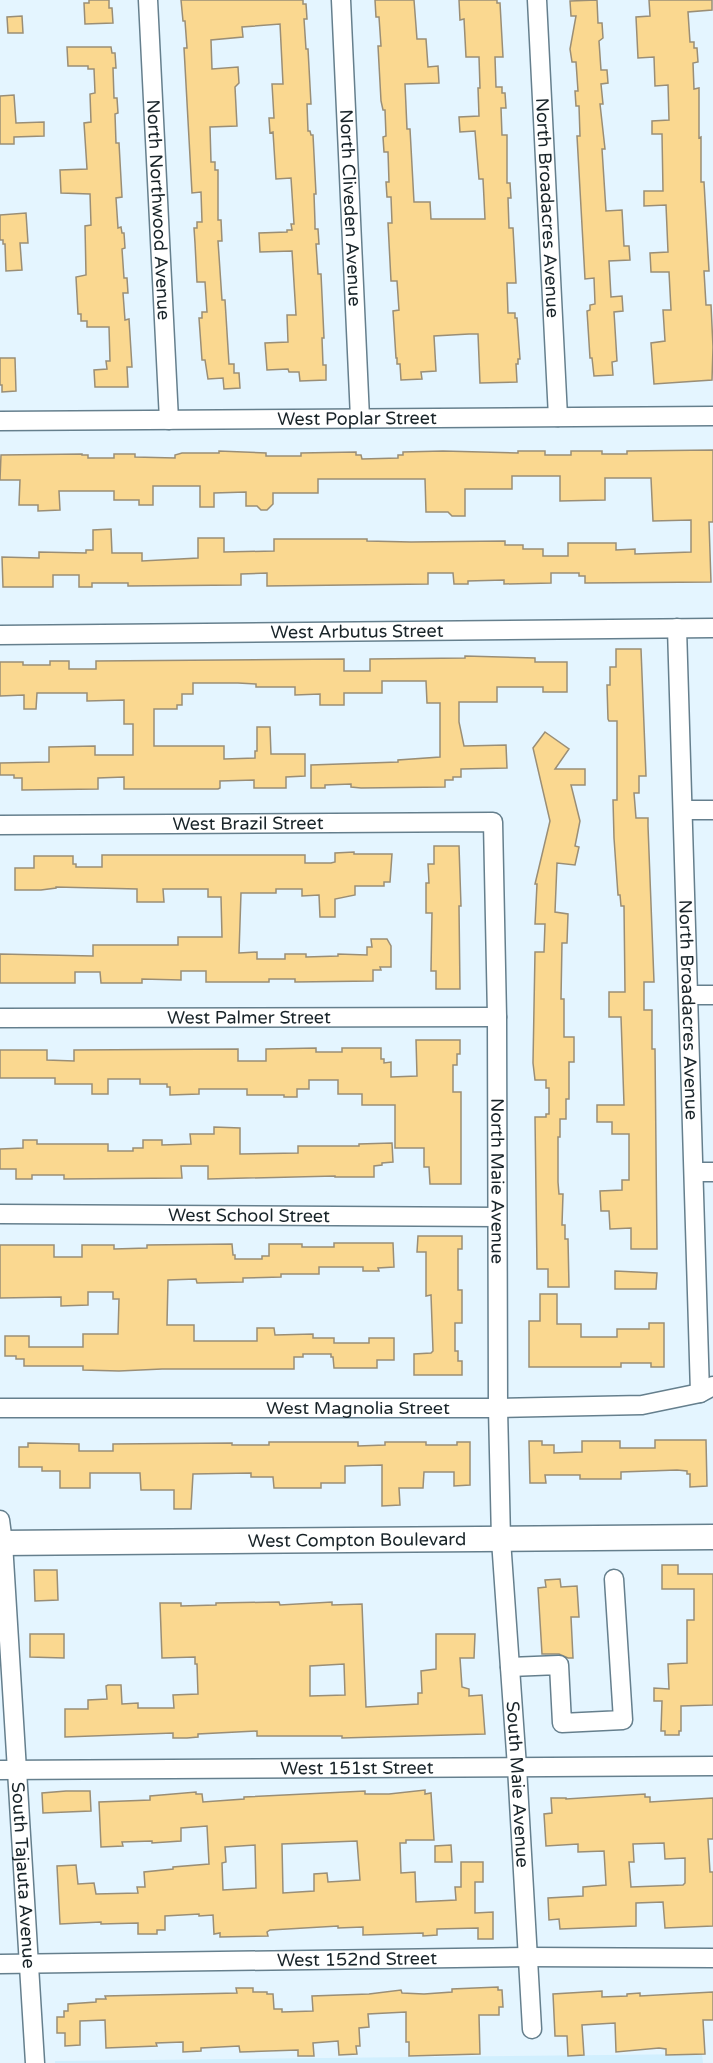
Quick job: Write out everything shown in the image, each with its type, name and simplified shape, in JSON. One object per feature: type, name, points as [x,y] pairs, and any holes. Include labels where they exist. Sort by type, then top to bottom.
[{"type":"main road","name":"West Compton Boulevard","points":[[1,1536],[501,1540],[713,1537]]},
{"type":"street","name":"North Northwood Avenue","points":[[148,0],[169,420]]},
{"type":"street","name":"North Cliveden Avenue","points":[[341,0],[360,418]]},
{"type":"street","name":"North Broadacres Avenue","points":[[537,0],[558,417]]},
{"type":"street","name":"West Poplar Street","points":[[0,421],[713,416]]},
{"type":"street","name":"North Broadacres Avenue","points":[[677,628],[694,1172],[707,1389]]},
{"type":"street","name":"West Arbutus Street","points":[[0,635],[713,628]]},
{"type":"street","points":[[683,810],[713,810]]},
{"type":"street","name":"West Brazil Street","points":[[0,825],[494,822]]},
{"type":"street","name":"North Maie Avenue","points":[[494,822],[501,1540]]},
{"type":"street","points":[[688,995],[713,995]]},
{"type":"street","name":"West Palmer Street","points":[[0,1018],[497,1017]]},
{"type":"street","points":[[694,1172],[713,1172]]},
{"type":"street","name":"West School Street","points":[[0,1214],[497,1217]]},
{"type":"street","name":"West Magnolia Street","points":[[0,1408],[498,1408],[642,1405],[707,1389]]},
{"type":"street","name":"South Tajauta Avenue","points":[[1,1536],[8,1770],[29,1964],[35,2063]]},
{"type":"street","name":"South Maie Avenue","points":[[501,1540],[532,2030]]},
{"type":"street","points":[[510,1667],[558,1665],[562,1723],[623,1720],[614,1579]]},
{"type":"street","name":"West 151st Street","points":[[8,1770],[713,1766]]},
{"type":"street","name":"West 152nd Street","points":[[0,1964],[529,1957],[713,1958]]},
{"type":"shaded area","points":[[702,2054],[703,2063],[55,2063],[55,2061]]},
{"type":"building","points":[[89,0],[109,0],[113,23],[85,24],[84,3],[89,3]]},
{"type":"building","points":[[181,0],[303,0],[303,4],[306,4],[307,19],[304,19],[311,104],[307,104],[308,131],[313,135],[315,229],[318,229],[319,244],[316,244],[318,274],[321,274],[323,365],[326,365],[326,380],[300,381],[299,372],[289,372],[288,369],[267,370],[265,343],[288,342],[287,315],[296,315],[292,251],[260,252],[259,233],[287,232],[287,230],[292,230],[291,224],[294,224],[291,178],[276,179],[273,132],[270,133],[269,118],[274,118],[272,84],[283,84],[280,24],[242,27],[243,37],[211,40],[212,69],[238,67],[239,83],[235,87],[237,126],[210,127],[211,162],[215,162],[215,170],[218,170],[218,220],[221,220],[222,241],[218,241],[229,364],[234,364],[234,373],[239,373],[240,388],[224,389],[223,378],[208,379],[205,360],[202,360],[199,318],[202,318],[202,312],[207,312],[205,282],[197,282],[194,228],[197,228],[197,222],[202,222],[201,192],[192,193],[184,48],[187,48]]},
{"type":"building","points":[[375,0],[414,0],[417,39],[426,39],[428,67],[438,66],[439,83],[405,84],[414,202],[430,202],[431,219],[485,219],[483,179],[479,179],[475,131],[460,132],[459,117],[479,116],[478,88],[480,88],[479,57],[466,57],[464,19],[460,20],[459,0],[497,0],[497,3],[500,3],[503,57],[495,57],[496,87],[502,87],[502,93],[505,93],[506,108],[501,108],[502,135],[507,135],[507,183],[510,183],[511,198],[508,198],[509,228],[513,228],[516,283],[507,283],[508,313],[515,313],[515,318],[517,318],[520,359],[516,364],[517,382],[480,383],[478,334],[434,336],[436,371],[421,372],[422,379],[401,380],[400,364],[397,364],[396,358],[393,311],[399,310],[397,281],[391,281],[388,223],[392,223],[391,197],[387,197],[388,152],[384,152],[385,110],[383,110],[381,101],[378,46],[381,46]]},
{"type":"building","points":[[597,0],[598,23],[602,23],[603,38],[599,41],[601,70],[607,70],[608,83],[601,84],[603,104],[600,104],[605,149],[602,149],[606,211],[622,210],[624,246],[629,246],[630,260],[609,261],[611,297],[622,296],[623,311],[614,312],[617,361],[612,362],[613,375],[594,376],[592,358],[590,358],[587,311],[590,310],[590,305],[595,304],[594,278],[585,279],[577,136],[580,136],[579,106],[576,106],[575,91],[578,91],[576,62],[572,62],[570,49],[576,16],[571,16],[570,1]]},
{"type":"building","points":[[649,0],[712,0],[712,10],[688,12],[690,42],[694,42],[694,48],[697,48],[698,62],[693,63],[694,89],[699,88],[701,182],[704,182],[709,271],[704,271],[706,305],[711,305],[712,380],[654,384],[651,343],[665,341],[663,310],[671,310],[669,272],[651,272],[650,253],[668,252],[666,205],[644,206],[644,191],[663,191],[662,134],[652,134],[652,121],[669,120],[668,85],[655,86],[654,57],[638,58],[636,17],[650,16]]},
{"type":"building","points":[[22,16],[23,33],[8,33],[7,17]]},
{"type":"building","points":[[67,47],[111,47],[112,53],[115,53],[114,98],[117,98],[118,113],[115,114],[116,143],[119,143],[122,197],[116,198],[118,228],[121,227],[124,233],[125,248],[122,249],[124,278],[127,278],[128,293],[123,293],[125,320],[129,319],[132,367],[127,367],[128,387],[95,387],[94,370],[107,369],[106,361],[110,361],[109,327],[87,327],[87,321],[81,321],[81,314],[78,314],[76,277],[86,275],[85,226],[91,225],[90,194],[61,193],[60,170],[87,169],[84,123],[91,122],[90,94],[95,93],[94,69],[88,69],[88,66],[68,66]]},
{"type":"building","points":[[14,95],[16,123],[44,122],[44,136],[14,137],[14,144],[0,144],[0,96]]},
{"type":"building","points":[[26,213],[28,243],[20,243],[22,270],[6,271],[5,244],[3,240],[0,240],[0,215]]},
{"type":"building","points":[[0,358],[15,358],[16,391],[2,392]]},
{"type":"building","points":[[713,450],[713,522],[709,522],[711,582],[585,583],[585,576],[579,576],[579,573],[551,573],[551,583],[504,584],[504,580],[468,581],[468,584],[454,584],[453,573],[428,573],[428,584],[267,586],[267,573],[241,574],[241,585],[128,586],[128,583],[92,583],[92,587],[79,587],[79,575],[53,575],[53,587],[3,587],[2,557],[39,558],[39,552],[86,553],[86,550],[93,550],[93,530],[111,529],[112,553],[142,553],[142,561],[198,558],[198,538],[224,538],[224,552],[274,551],[274,539],[367,539],[367,541],[411,542],[505,541],[505,545],[523,545],[523,549],[543,549],[543,556],[568,556],[568,543],[616,543],[616,550],[635,549],[635,554],[691,552],[691,520],[653,521],[651,478],[605,478],[605,500],[560,501],[560,476],[512,476],[512,489],[465,489],[465,516],[452,516],[448,512],[426,512],[425,479],[318,479],[318,493],[273,493],[273,504],[267,510],[261,510],[257,506],[246,506],[246,492],[214,493],[214,507],[200,507],[200,486],[153,486],[153,505],[139,505],[139,500],[114,500],[114,491],[59,491],[60,510],[38,511],[38,505],[19,505],[20,480],[0,480],[1,455],[82,454],[88,455],[88,458],[114,458],[114,454],[135,454],[135,457],[175,458],[175,455],[182,453],[219,453],[219,451],[266,453],[266,456],[356,452],[356,455],[361,455],[362,459],[398,458],[398,455],[403,455],[403,452],[518,453],[518,451],[545,451],[545,455],[571,455],[571,451],[627,454],[627,451]]},
{"type":"building","points":[[616,649],[641,649],[646,776],[639,776],[639,793],[634,793],[636,818],[648,818],[654,982],[644,982],[644,1010],[652,1010],[652,1049],[655,1049],[657,1249],[631,1249],[631,1228],[610,1229],[609,1211],[601,1211],[600,1191],[622,1190],[622,1180],[629,1180],[629,1134],[612,1134],[612,1122],[597,1122],[597,1105],[624,1105],[621,1017],[609,1017],[609,992],[625,992],[624,906],[621,906],[620,895],[618,895],[614,838],[613,800],[617,800],[617,721],[608,719],[607,685],[610,685],[610,667],[616,667]]},
{"type":"building","points":[[465,656],[535,658],[535,662],[567,662],[567,692],[543,692],[543,687],[497,687],[497,702],[459,702],[459,722],[464,746],[506,745],[507,768],[461,769],[461,777],[445,780],[445,787],[361,788],[351,787],[351,784],[311,788],[311,765],[398,762],[398,760],[440,757],[440,703],[427,703],[426,681],[382,681],[382,693],[344,693],[344,705],[320,705],[320,694],[295,695],[295,687],[193,683],[193,694],[182,694],[182,705],[177,705],[177,709],[154,709],[154,746],[224,746],[224,759],[255,758],[257,727],[270,727],[271,754],[305,754],[305,776],[286,777],[286,788],[254,788],[254,780],[220,781],[218,789],[124,789],[124,777],[98,778],[98,789],[22,790],[22,778],[14,778],[14,775],[0,775],[0,763],[49,762],[49,747],[95,746],[95,755],[133,755],[133,724],[124,724],[124,700],[87,701],[87,693],[37,693],[36,709],[24,709],[24,695],[0,696],[0,662],[50,665],[50,661],[69,661],[69,669],[96,669],[96,661],[344,659],[344,671],[370,671],[370,659],[465,658]]},
{"type":"building","points":[[545,732],[569,749],[555,769],[585,769],[585,785],[571,785],[580,821],[575,846],[579,847],[575,865],[557,863],[555,912],[568,914],[567,943],[562,943],[561,999],[564,999],[564,1037],[574,1037],[574,1062],[569,1062],[569,1099],[566,1099],[566,1119],[560,1119],[560,1137],[558,1137],[558,1182],[559,1194],[563,1194],[562,1225],[565,1225],[565,1239],[568,1239],[569,1287],[548,1287],[548,1269],[537,1269],[535,1117],[546,1117],[546,1114],[549,1114],[549,1088],[546,1088],[546,1080],[535,1080],[533,1063],[535,952],[544,952],[545,924],[535,924],[537,884],[535,884],[550,821],[533,748]]},
{"type":"building","points":[[434,846],[459,846],[460,989],[436,989],[436,971],[431,971],[432,913],[426,913],[426,883],[429,883],[428,864],[434,864]]},
{"type":"building","points":[[354,852],[354,854],[392,854],[390,882],[384,882],[384,886],[355,886],[355,895],[335,899],[335,917],[320,917],[319,895],[302,896],[302,889],[276,889],[276,893],[241,893],[239,953],[257,952],[257,959],[285,959],[285,954],[306,954],[306,957],[338,956],[338,954],[367,955],[367,947],[372,947],[371,939],[387,939],[391,946],[391,967],[380,967],[381,970],[373,970],[373,981],[295,982],[295,979],[269,979],[269,982],[206,982],[206,971],[181,971],[181,980],[142,979],[142,983],[101,983],[100,972],[75,972],[75,983],[0,983],[0,954],[93,956],[93,945],[178,945],[178,937],[222,937],[221,897],[208,897],[208,889],[163,889],[164,902],[137,902],[137,889],[56,887],[41,890],[15,890],[15,868],[34,868],[34,856],[73,856],[73,864],[76,864],[76,867],[102,867],[102,855],[305,855],[305,863],[331,863],[335,862],[335,853]]},
{"type":"building","points":[[416,1040],[460,1040],[457,1065],[453,1065],[453,1092],[461,1092],[461,1184],[430,1184],[429,1167],[424,1167],[424,1148],[395,1148],[395,1105],[362,1105],[362,1094],[338,1094],[338,1080],[309,1080],[309,1089],[297,1089],[297,1097],[284,1097],[284,1095],[247,1095],[247,1089],[199,1089],[199,1094],[170,1095],[170,1087],[167,1087],[167,1084],[140,1084],[140,1079],[108,1079],[108,1094],[92,1094],[92,1084],[55,1084],[55,1078],[0,1078],[0,1050],[47,1050],[47,1060],[74,1061],[74,1050],[238,1049],[238,1061],[266,1061],[266,1049],[316,1048],[316,1052],[342,1052],[342,1048],[381,1048],[381,1059],[384,1059],[384,1063],[391,1062],[391,1077],[417,1076]]},
{"type":"building","points":[[214,1127],[240,1128],[240,1154],[298,1153],[298,1146],[359,1146],[359,1144],[392,1143],[393,1162],[374,1166],[374,1177],[208,1179],[208,1166],[181,1166],[182,1178],[64,1179],[64,1175],[32,1175],[32,1179],[16,1179],[16,1169],[0,1169],[0,1149],[23,1148],[23,1140],[37,1140],[37,1144],[108,1144],[108,1151],[133,1151],[133,1148],[143,1148],[143,1140],[162,1140],[162,1145],[191,1144],[190,1134],[214,1134]]},
{"type":"building","points":[[418,1236],[462,1236],[462,1249],[458,1249],[458,1290],[462,1290],[462,1323],[455,1323],[455,1351],[458,1351],[458,1361],[462,1361],[462,1375],[414,1375],[414,1354],[433,1351],[431,1295],[426,1296],[426,1252],[417,1252]]},
{"type":"building","points":[[334,1243],[393,1243],[394,1267],[378,1268],[379,1271],[363,1271],[363,1267],[319,1267],[319,1274],[281,1274],[281,1277],[243,1278],[243,1282],[197,1283],[196,1279],[168,1280],[167,1325],[194,1325],[194,1341],[257,1341],[257,1328],[274,1328],[275,1335],[313,1334],[313,1338],[334,1338],[334,1343],[369,1343],[369,1338],[394,1338],[394,1360],[377,1360],[377,1368],[334,1368],[331,1354],[303,1354],[303,1357],[294,1357],[294,1369],[119,1371],[83,1370],[83,1366],[24,1366],[24,1359],[5,1356],[5,1336],[29,1336],[29,1347],[83,1347],[83,1334],[118,1334],[119,1299],[113,1299],[113,1292],[88,1292],[88,1305],[61,1306],[61,1297],[0,1298],[0,1245],[54,1245],[54,1257],[82,1257],[82,1245],[114,1245],[114,1249],[147,1248],[147,1245],[232,1244],[235,1259],[262,1259],[262,1256],[269,1256],[269,1244],[334,1247]]},
{"type":"building","points":[[615,1271],[657,1273],[656,1289],[615,1289]]},
{"type":"building","points":[[540,1294],[557,1294],[557,1324],[581,1324],[581,1337],[617,1337],[617,1329],[649,1329],[649,1323],[664,1323],[664,1367],[651,1367],[651,1363],[621,1363],[621,1367],[529,1367],[529,1321],[540,1321]]},
{"type":"building","points":[[655,1440],[706,1440],[707,1486],[690,1487],[690,1474],[687,1474],[687,1471],[677,1470],[621,1472],[621,1479],[580,1479],[580,1475],[545,1475],[546,1483],[530,1483],[529,1441],[542,1441],[542,1445],[554,1445],[554,1453],[582,1452],[582,1441],[620,1441],[620,1448],[655,1448]]},
{"type":"building","points":[[269,1442],[358,1442],[358,1446],[385,1445],[385,1442],[457,1445],[457,1442],[470,1442],[470,1485],[454,1486],[454,1472],[424,1472],[423,1488],[399,1488],[400,1505],[382,1506],[382,1465],[345,1466],[345,1483],[321,1483],[321,1488],[274,1488],[273,1477],[251,1477],[251,1473],[193,1474],[191,1509],[174,1509],[174,1490],[141,1490],[140,1473],[90,1473],[90,1488],[60,1488],[60,1471],[42,1471],[42,1467],[19,1467],[19,1447],[28,1447],[28,1443],[79,1444],[79,1451],[113,1451],[113,1444],[269,1445]]},
{"type":"building","points":[[662,1565],[678,1565],[678,1574],[713,1574],[713,1705],[681,1706],[679,1735],[665,1735],[665,1731],[661,1731],[662,1701],[654,1701],[654,1688],[669,1689],[668,1664],[687,1663],[687,1620],[694,1620],[694,1589],[662,1589]]},
{"type":"building","points":[[34,1570],[57,1570],[58,1600],[35,1601]]},
{"type":"building","points":[[560,1579],[561,1587],[577,1586],[579,1617],[571,1617],[573,1658],[559,1654],[542,1654],[538,1588],[546,1587],[545,1580]]},
{"type":"building","points":[[160,1603],[181,1603],[181,1606],[216,1605],[216,1603],[362,1604],[366,1707],[418,1704],[418,1693],[422,1693],[421,1671],[436,1669],[436,1634],[475,1634],[474,1658],[460,1658],[462,1687],[469,1689],[469,1696],[482,1695],[485,1734],[342,1738],[342,1736],[257,1736],[257,1731],[198,1734],[198,1737],[187,1738],[173,1738],[173,1733],[65,1737],[65,1709],[88,1709],[88,1700],[107,1699],[106,1686],[108,1685],[121,1685],[122,1704],[138,1703],[138,1708],[174,1708],[173,1695],[198,1694],[195,1657],[162,1658]],"holes":[[[344,1664],[345,1695],[310,1696],[310,1666]]]},
{"type":"building","points":[[30,1634],[64,1634],[64,1658],[30,1657]]},
{"type":"building","points":[[425,1790],[425,1794],[431,1793],[434,1840],[406,1840],[406,1843],[400,1843],[401,1873],[415,1872],[416,1902],[456,1900],[455,1887],[461,1887],[461,1862],[483,1862],[483,1882],[475,1882],[475,1913],[493,1912],[493,1939],[478,1939],[478,1928],[437,1929],[437,1935],[423,1936],[423,1933],[363,1935],[363,1927],[338,1928],[338,1926],[270,1930],[267,1932],[268,1936],[220,1937],[220,1933],[214,1934],[213,1915],[199,1916],[199,1914],[165,1916],[165,1930],[157,1930],[157,1934],[138,1934],[138,1923],[60,1924],[57,1866],[76,1865],[78,1884],[94,1883],[96,1894],[138,1893],[137,1887],[145,1887],[144,1872],[209,1864],[207,1826],[181,1828],[181,1841],[122,1842],[123,1846],[101,1847],[99,1802],[150,1800],[150,1796],[196,1792],[196,1794],[202,1794],[203,1802],[244,1799],[244,1797],[365,1791],[365,1794]],"holes":[[[357,1841],[360,1880],[328,1882],[327,1873],[314,1874],[314,1891],[283,1893],[282,1844]],[[255,1845],[256,1888],[223,1890],[222,1863],[226,1862],[225,1847]]]},
{"type":"building","points":[[90,1791],[91,1811],[43,1813],[42,1793]]},
{"type":"building","points":[[645,1794],[645,1797],[650,1797],[650,1802],[713,1798],[713,1839],[708,1839],[710,1872],[713,1872],[713,1926],[665,1928],[663,1902],[636,1903],[636,1926],[560,1929],[559,1919],[549,1920],[548,1898],[583,1896],[583,1887],[606,1885],[604,1851],[578,1852],[578,1844],[546,1846],[544,1814],[552,1813],[551,1798]],"holes":[[[664,1843],[665,1859],[685,1858],[685,1883],[683,1885],[631,1887],[629,1862],[634,1862],[633,1844]]]},
{"type":"building","points":[[451,1845],[452,1862],[435,1862],[435,1846]]},
{"type":"building","points":[[498,1987],[498,1990],[502,1990],[503,2007],[499,2007],[499,2015],[479,2015],[480,2054],[409,2056],[409,2042],[406,2042],[406,2012],[368,2014],[369,2027],[359,2028],[360,2046],[356,2046],[357,2054],[339,2055],[338,2041],[313,2043],[314,2056],[298,2056],[298,2050],[240,2052],[239,2046],[201,2048],[201,2051],[183,2052],[183,2042],[156,2043],[157,2046],[106,2048],[105,2020],[80,2021],[80,2045],[65,2046],[65,2033],[57,2033],[57,2017],[64,2017],[64,2011],[68,2011],[68,2004],[96,2002],[96,1999],[106,1999],[105,1996],[237,1993],[236,1988],[253,1988],[253,1992],[273,1994],[274,2009],[282,2009],[282,2012],[313,2011],[312,1996],[369,1994],[401,1990],[402,1993],[424,1994],[452,1992],[452,1989]]},
{"type":"building","points":[[602,1991],[602,1997],[640,1993],[640,1996],[713,1992],[713,2020],[703,2020],[705,2054],[666,2055],[666,2049],[659,2048],[616,2052],[615,2023],[582,2025],[584,2055],[568,2056],[567,2036],[555,2036],[553,1994]]}]
